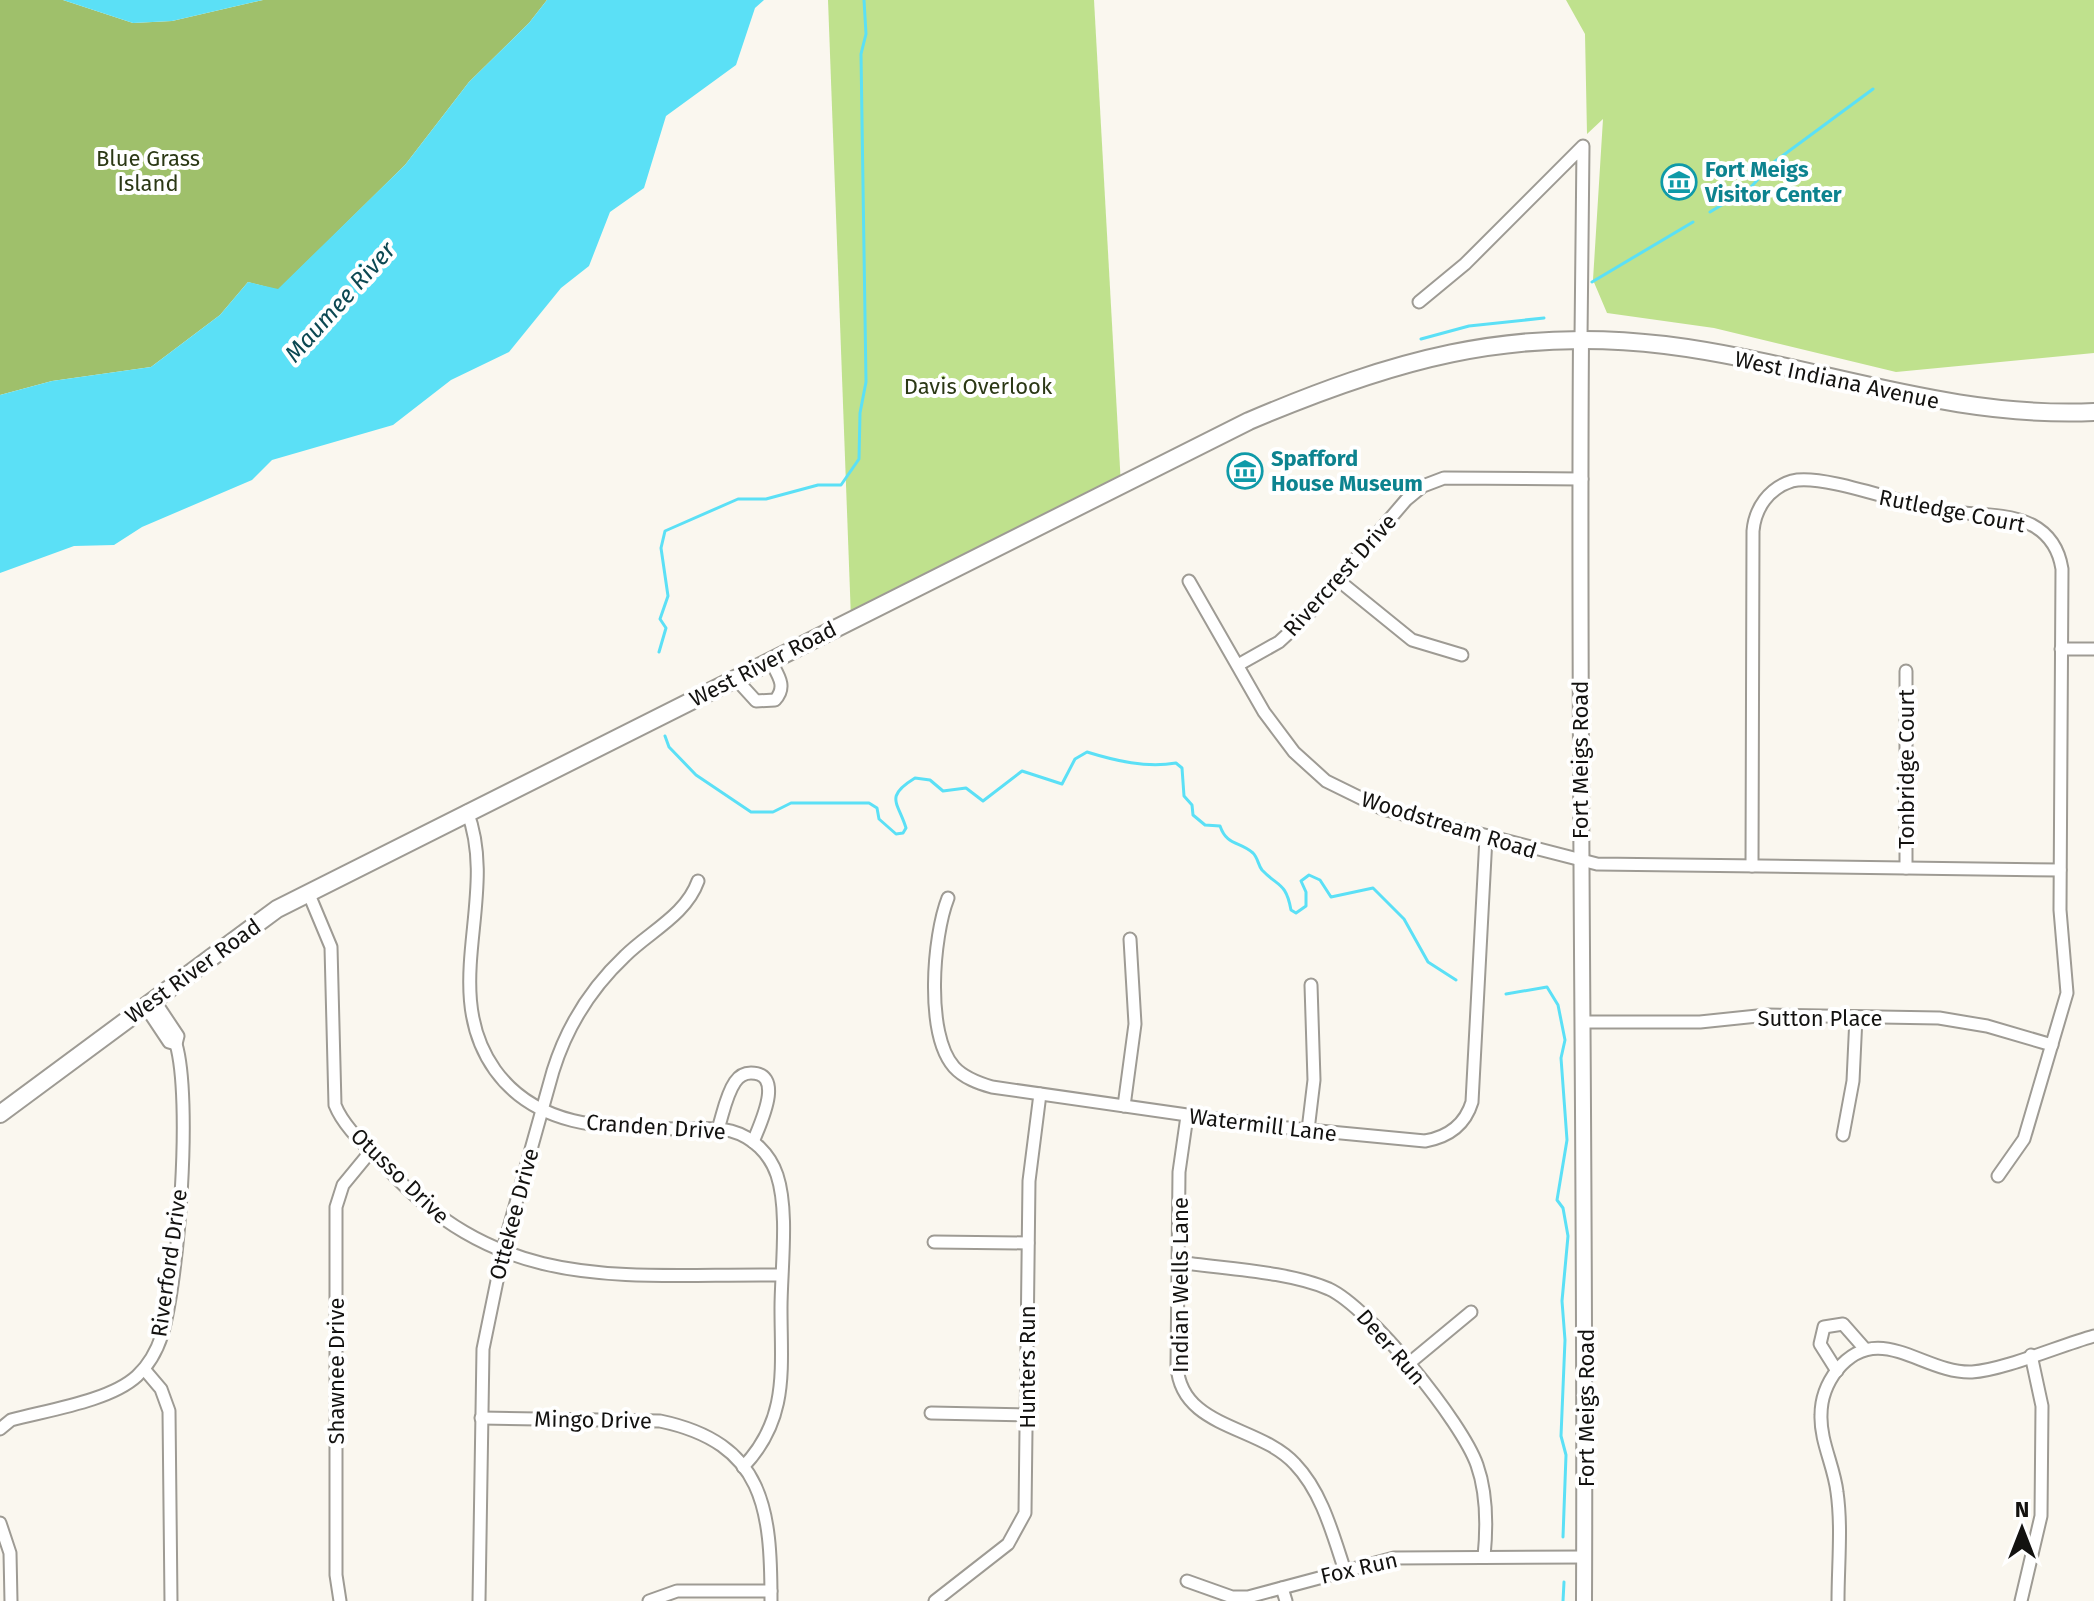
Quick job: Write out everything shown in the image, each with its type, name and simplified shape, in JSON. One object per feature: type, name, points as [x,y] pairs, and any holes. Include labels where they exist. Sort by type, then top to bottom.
[{"type":"main road","name":"West Indiana Avenue","points":[[1581,339],[1667,345],[1953,404],[2030,412],[2094,412]]},
{"type":"main road","name":"West River Road","points":[[0,1114],[277,909],[1249,421],[1343,382],[1464,349],[1581,339]]},
{"type":"street","name":"Fort Meigs Road","points":[[1419,302],[1465,264],[1583,146],[1580,863],[1584,1022],[1584,1601]]},
{"type":"street","name":"Rivercrest Drive","points":[[1238,665],[1289,634],[1406,500],[1430,482],[1459,478],[1582,479]]},
{"type":"street","name":"Rutledge Court","points":[[1752,866],[1753,531],[1757,510],[1776,488],[1796,480],[1818,481],[1907,504],[2031,525],[2052,543],[2060,562],[2060,870],[2068,979],[2024,1139],[1998,1176]]},
{"type":"street","points":[[1338,580],[1412,640],[1462,655]]},
{"type":"street","name":"Woodstream Road","points":[[1189,581],[1280,736],[1326,781],[1383,809],[1580,863],[2060,870]]},
{"type":"street","points":[[2061,649],[2094,649]]},
{"type":"street","points":[[735,678],[756,701],[775,700],[782,688],[770,660]]},
{"type":"street","name":"Tonbridge Court","points":[[1906,671],[1906,868]]},
{"type":"street","name":"Cranden Drive","points":[[467,811],[480,857],[468,983],[472,1018],[483,1050],[497,1073],[521,1097],[542,1110],[597,1126],[734,1132],[753,1142],[769,1158],[780,1184],[778,1406],[769,1434],[743,1467]]},
{"type":"street","name":"Watermill Lane","points":[[948,898],[938,922],[937,1029],[940,1043],[954,1067],[972,1080],[1040,1094],[1187,1116],[1425,1141],[1446,1135],[1467,1115],[1474,1087],[1486,837]]},
{"type":"street","name":"Ottekee Drive","points":[[479,1601],[483,1349],[503,1253],[561,1044],[589,995],[627,954],[685,904],[698,881]]},
{"type":"street","name":"Otusso Drive","points":[[308,892],[331,947],[333,1097],[341,1118],[440,1218],[503,1253],[578,1271],[781,1275]]},
{"type":"street","points":[[1124,1106],[1135,1024],[1130,939]]},
{"type":"street","points":[[1308,1130],[1314,1050],[1311,985]]},
{"type":"street","name":"Riverford Drive","points":[[0,1429],[11,1420],[107,1393],[133,1380],[144,1369],[163,1331],[178,1207],[181,1076],[176,1044],[169,1042],[149,1003]]},
{"type":"street","name":"Sutton Place","points":[[1584,1022],[1700,1022],[1767,1015],[1967,1021],[2052,1045]]},
{"type":"street","points":[[1843,1135],[1853,1081],[1856,1017]]},
{"type":"street","points":[[718,1129],[736,1080],[747,1073],[755,1073],[765,1078],[770,1091],[753,1142]]},
{"type":"street","name":"Hunters Run","points":[[935,1601],[1008,1544],[1020,1527],[1027,1499],[1029,1181],[1040,1094]]},
{"type":"street","name":"Indian Wells Lane","points":[[1187,1116],[1179,1172],[1178,1262],[1178,1374],[1185,1395],[1206,1415],[1266,1440],[1299,1467],[1321,1503],[1345,1571]]},
{"type":"street","name":"Shawnee Drive","points":[[340,1601],[336,1575],[336,1207],[343,1185],[371,1151]]},
{"type":"street","points":[[934,1242],[1028,1243]]},
{"type":"street","name":"Deer Run","points":[[1178,1262],[1263,1274],[1332,1290],[1356,1307],[1453,1420],[1471,1449],[1483,1489],[1484,1557]]},
{"type":"street","points":[[1407,1365],[1471,1312]]},
{"type":"street","points":[[1837,1371],[1820,1344],[1824,1327],[1843,1324],[1865,1349]]},
{"type":"street","points":[[1838,1601],[1838,1496],[1821,1429],[1821,1412],[1829,1381],[1837,1371],[1865,1349],[1899,1351],[1963,1372],[1976,1372],[2094,1336]]},
{"type":"street","points":[[2021,1601],[2041,1516],[2042,1406],[2031,1355]]},
{"type":"street","points":[[144,1369],[161,1389],[169,1411],[171,1601]]},
{"type":"street","points":[[931,1413],[1027,1415]]},
{"type":"street","name":"Mingo Drive","points":[[481,1418],[660,1421],[681,1425],[712,1439],[743,1467],[755,1485],[768,1517],[771,1596]]},
{"type":"street","points":[[0,1523],[10,1553],[11,1601]]},
{"type":"street","name":"Fox Run","points":[[1187,1581],[1240,1597],[1394,1558],[1584,1557]]},
{"type":"street","points":[[1282,1588],[1286,1601]]},
{"type":"street","points":[[649,1601],[677,1591],[771,1596]]},
{"type":"green space","name":"Blue Grass Island","points":[[0,0],[63,0],[133,23],[172,21],[263,0],[547,0],[529,23],[469,82],[405,165],[278,290],[248,282],[220,315],[151,367],[52,381],[0,395]]},
{"type":"green space","name":"Davis Overlook","points":[[828,0],[1094,0],[1121,486],[851,619]]},
{"type":"green space","points":[[1566,0],[2094,0],[2094,353],[1896,372],[1714,328],[1607,313],[1593,280],[1603,119],[1587,134],[1585,34]]},
{"type":"water","points":[[63,0],[263,0],[172,21],[133,23]]},
{"type":"water","name":"Maumee River","points":[[547,0],[764,0],[755,8],[736,65],[666,116],[644,188],[610,212],[589,266],[561,288],[509,352],[451,380],[393,425],[272,460],[252,480],[142,527],[114,545],[74,546],[0,573],[0,395],[52,381],[151,367],[220,315],[248,282],[278,289],[405,165],[469,82],[529,23]]},
{"type":"waterway","points":[[659,652],[666,628],[660,619],[668,596],[661,548],[665,531],[738,499],[766,499],[818,485],[841,485],[859,459],[860,413],[866,382],[861,54],[866,34],[864,0]]},
{"type":"waterway","points":[[1710,212],[1750,188],[1774,162],[1873,89]]},
{"type":"waterway","points":[[1592,282],[1693,222]]},
{"type":"waterway","points":[[1421,339],[1469,326],[1544,318]]},
{"type":"waterway","points":[[665,736],[669,747],[696,775],[751,812],[773,812],[791,803],[869,803],[877,808],[879,819],[896,834],[903,833],[906,828],[896,795],[915,778],[930,780],[943,791],[966,788],[983,801],[1022,771],[1062,784],[1075,759],[1087,752],[1131,763],[1176,763],[1182,768],[1184,796],[1192,805],[1193,815],[1205,825],[1220,826],[1226,837],[1253,853],[1262,870],[1284,890],[1291,910],[1296,913],[1306,906],[1306,892],[1301,881],[1309,875],[1320,880],[1331,897],[1373,888],[1404,919],[1428,962],[1456,980]]},
{"type":"waterway","points":[[1506,994],[1547,987],[1558,1005],[1565,1040],[1561,1058],[1567,1140],[1557,1200],[1563,1208],[1568,1236],[1562,1301],[1565,1340],[1561,1436],[1566,1455],[1563,1537]]},
{"type":"waterway","points":[[1563,1601],[1564,1582]]},
{"type":"place","name":"Fort Meigs Visitor Center","points":[[1679,182]]},
{"type":"place","name":"Spafford House Museum","points":[[1245,471]]}]
